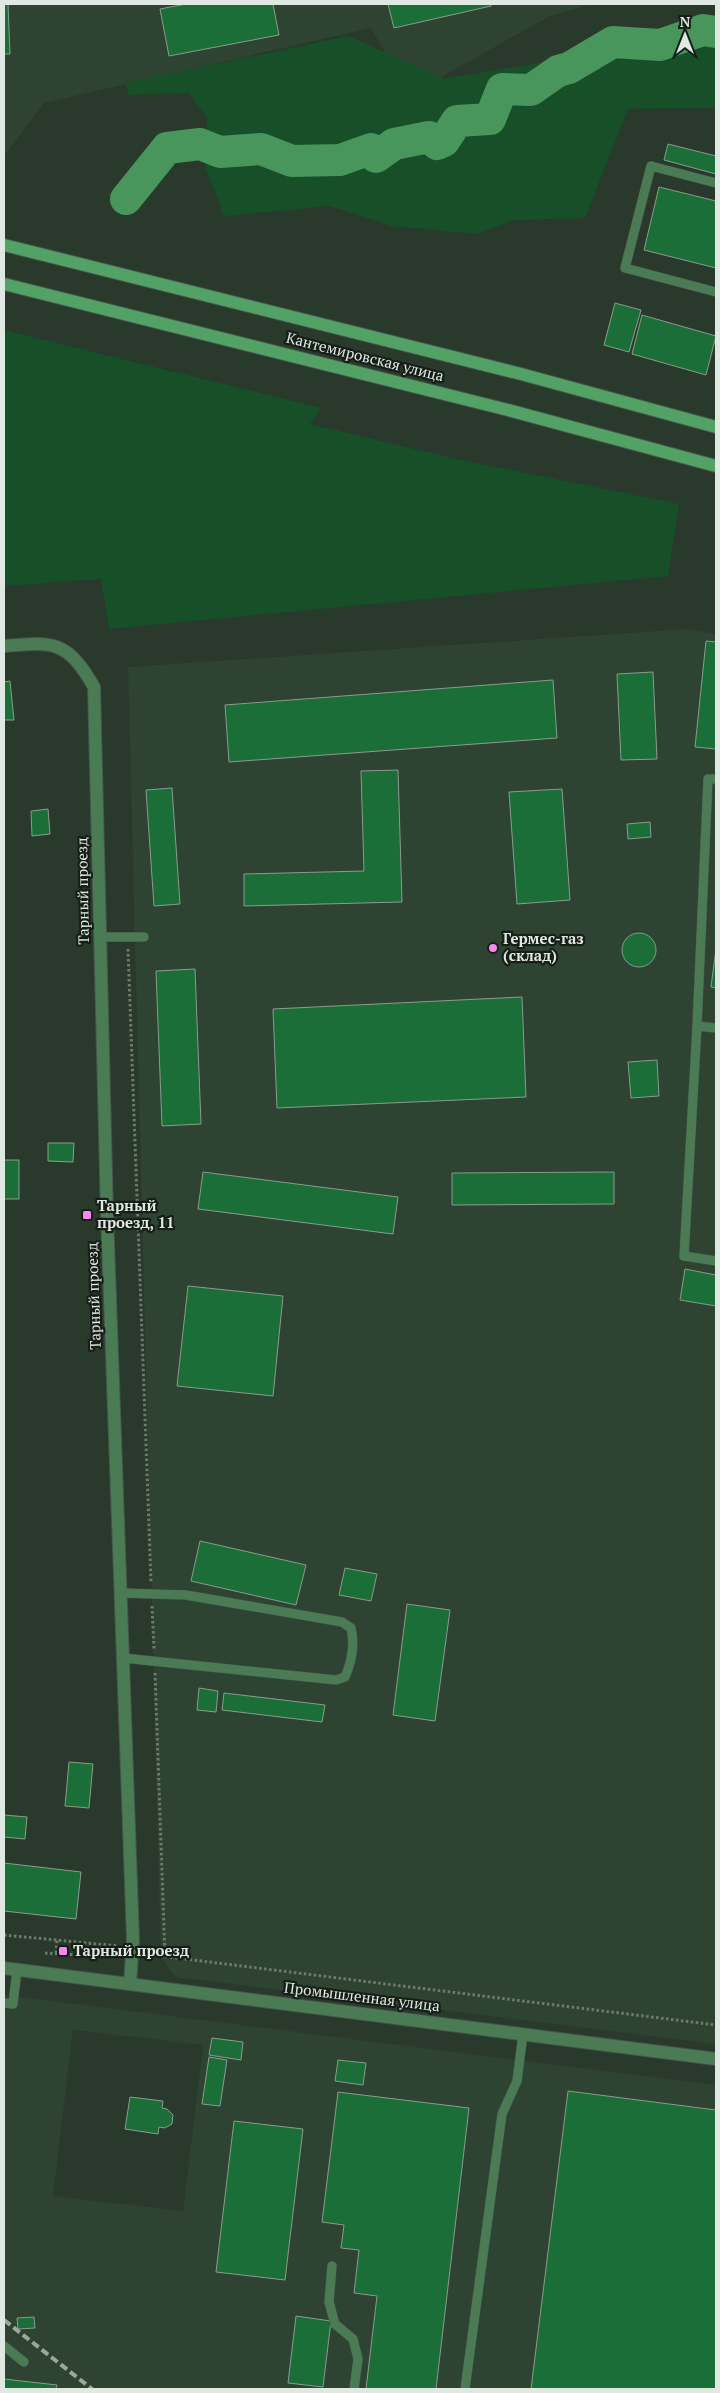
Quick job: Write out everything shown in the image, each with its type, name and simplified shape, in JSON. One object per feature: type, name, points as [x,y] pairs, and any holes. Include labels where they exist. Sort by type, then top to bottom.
[{"type":"main road","name":"Кантемировская улица","points":[[4,245],[522,374],[716,427]]},
{"type":"main road","name":"Кантемировская улица","points":[[4,284],[504,409],[716,466]]},
{"type":"street","name":"Тарный проезд","points":[[4,646],[42,643],[61,648],[82,666],[94,687],[100,937],[133,1951],[130,1984]]},
{"type":"street","name":"Промышленная улица","points":[[4,1968],[716,2059]]},
{"type":"lane","points":[[716,183],[651,166],[624,268],[716,292]]},
{"type":"lane","points":[[716,779],[708,779],[684,1256],[716,1261]]},
{"type":"lane","points":[[100,937],[144,937]]},
{"type":"lane","points":[[697,1026],[716,1028]]},
{"type":"lane","points":[[121,1593],[186,1595],[342,1622],[351,1628],[354,1640],[345,1677],[336,1680],[123,1658]]},
{"type":"lane","points":[[4,2003],[13,2004],[17,1970]]},
{"type":"lane","points":[[465,2389],[502,2114],[517,2081],[523,2034]]},
{"type":"lane","points":[[332,2266],[329,2302],[335,2324],[353,2339],[358,2359],[354,2389]]},
{"type":"lane","points":[[4,2346],[24,2362]]},
{"type":"path","points":[[127,937],[165,1957]]},
{"type":"path","points":[[4,1935],[116,1946]]},
{"type":"path","points":[[56,1954],[57,1940]]},
{"type":"path","points":[[45,1952],[80,1955]]},
{"type":"path","points":[[152,1956],[716,2025]]},
{"type":"shaded area","points":[[4,4],[592,4],[550,16],[409,95],[371,28],[44,103],[4,156]]},
{"type":"shaded area","points":[[687,629],[716,634],[716,2044],[175,1977],[161,1958],[128,667]]},
{"type":"shaded area","points":[[4,1995],[716,2085],[716,2389],[4,2389]],"holes":[[[73,2030],[203,2045],[183,2211],[53,2196]]]},
{"type":"green space","points":[[716,33],[716,108],[628,109],[585,218],[514,220],[476,234],[392,226],[330,206],[224,216],[205,166],[207,118],[189,93],[129,95],[125,83],[349,36],[444,79]]},
{"type":"green space","points":[[4,330],[321,408],[310,424],[456,459],[679,504],[668,576],[109,629],[101,579],[4,586]]},
{"type":"building","points":[[4,4],[8,4],[10,54],[4,54]]},
{"type":"building","points":[[186,4],[273,4],[279,35],[169,56],[160,9]]},
{"type":"building","points":[[388,4],[491,4],[491,6],[394,28]]},
{"type":"building","points":[[668,144],[716,156],[716,174],[664,160]]},
{"type":"building","points":[[659,187],[716,201],[716,268],[644,250]]},
{"type":"building","points":[[615,303],[641,310],[629,352],[604,345]]},
{"type":"building","points":[[642,315],[716,336],[706,375],[632,354]]},
{"type":"building","points":[[706,641],[716,642],[716,749],[695,747]]},
{"type":"building","points":[[653,672],[657,759],[621,760],[617,674]]},
{"type":"building","points":[[553,680],[557,738],[229,762],[225,705]]},
{"type":"building","points":[[10,681],[14,720],[4,720],[4,682]]},
{"type":"building","points":[[398,770],[402,902],[244,906],[244,874],[364,871],[361,771]]},
{"type":"building","points":[[172,788],[180,904],[154,906],[146,790]]},
{"type":"building","points":[[562,789],[570,900],[517,904],[509,792]]},
{"type":"building","points":[[48,809],[50,834],[32,836],[31,811]]},
{"type":"building","points":[[650,822],[651,837],[628,839],[627,824]]},
{"type":"building","points":[[639,933],[646,934],[651,938],[655,943],[655,957],[651,962],[646,966],[639,967],[632,966],[627,962],[623,957],[622,950],[623,943],[627,938],[632,934]]},
{"type":"building","points":[[716,949],[716,988],[711,987]]},
{"type":"building","points":[[195,969],[201,1124],[162,1126],[156,971]]},
{"type":"building","points":[[522,997],[526,1097],[277,1108],[273,1009]]},
{"type":"building","points":[[657,1060],[659,1096],[631,1098],[628,1062]]},
{"type":"building","points":[[48,1143],[74,1143],[73,1162],[48,1161]]},
{"type":"building","points":[[4,1160],[19,1160],[19,1199],[4,1199]]},
{"type":"building","points":[[203,1172],[398,1197],[393,1234],[198,1209]]},
{"type":"building","points":[[614,1172],[614,1204],[452,1205],[452,1173]]},
{"type":"building","points":[[685,1269],[716,1275],[716,1306],[680,1300]]},
{"type":"building","points":[[188,1286],[283,1296],[273,1396],[177,1386]]},
{"type":"building","points":[[200,1541],[306,1565],[296,1605],[191,1581]]},
{"type":"building","points":[[345,1568],[377,1574],[371,1601],[339,1595]]},
{"type":"building","points":[[407,1604],[450,1610],[435,1721],[393,1715]]},
{"type":"building","points":[[199,1688],[218,1691],[216,1712],[197,1710]]},
{"type":"building","points":[[224,1693],[325,1705],[322,1722],[222,1710]]},
{"type":"building","points":[[69,1762],[93,1764],[89,1808],[65,1806]]},
{"type":"building","points":[[4,1815],[27,1817],[25,1839],[4,1837]]},
{"type":"building","points":[[4,1863],[81,1872],[76,1919],[4,1911]]},
{"type":"building","points":[[212,2038],[243,2042],[241,2060],[209,2055]]},
{"type":"building","points":[[209,2057],[227,2060],[220,2106],[202,2104]]},
{"type":"building","points":[[338,2060],[366,2063],[363,2085],[335,2081]]},
{"type":"building","points":[[568,2091],[716,2110],[716,2389],[531,2389]]},
{"type":"building","points":[[338,2092],[469,2108],[436,2389],[366,2389],[377,2296],[354,2293],[359,2250],[341,2248],[344,2225],[322,2222]]},
{"type":"building","points":[[130,2097],[163,2101],[162,2108],[167,2109],[173,2115],[172,2124],[165,2128],[159,2127],[158,2134],[125,2129]]},
{"type":"building","points":[[234,2121],[303,2129],[285,2280],[216,2272]]},
{"type":"building","points":[[296,2316],[331,2321],[323,2387],[288,2383]]},
{"type":"building","points":[[34,2317],[35,2328],[18,2329],[17,2318]]},
{"type":"building","points":[[4,2379],[57,2385],[56,2389],[4,2389]]},
{"type":"waterway","points":[[126,199],[167,148],[200,144],[220,152],[261,149],[292,161],[340,160],[371,149],[376,157],[394,144],[429,137],[437,144],[444,141],[457,121],[490,119],[502,89],[531,90],[558,71],[569,68],[613,42],[660,45],[703,30],[716,32]]},
{"type":"railway","points":[[4,2320],[92,2389]]},
{"type":"place","name":"Гермес-газ (склад)","points":[[493,948]]},
{"type":"place","name":"Тарный проезд, 11","points":[[87,1215]]},
{"type":"place","name":"Тарный проезд","points":[[63,1951]]}]
